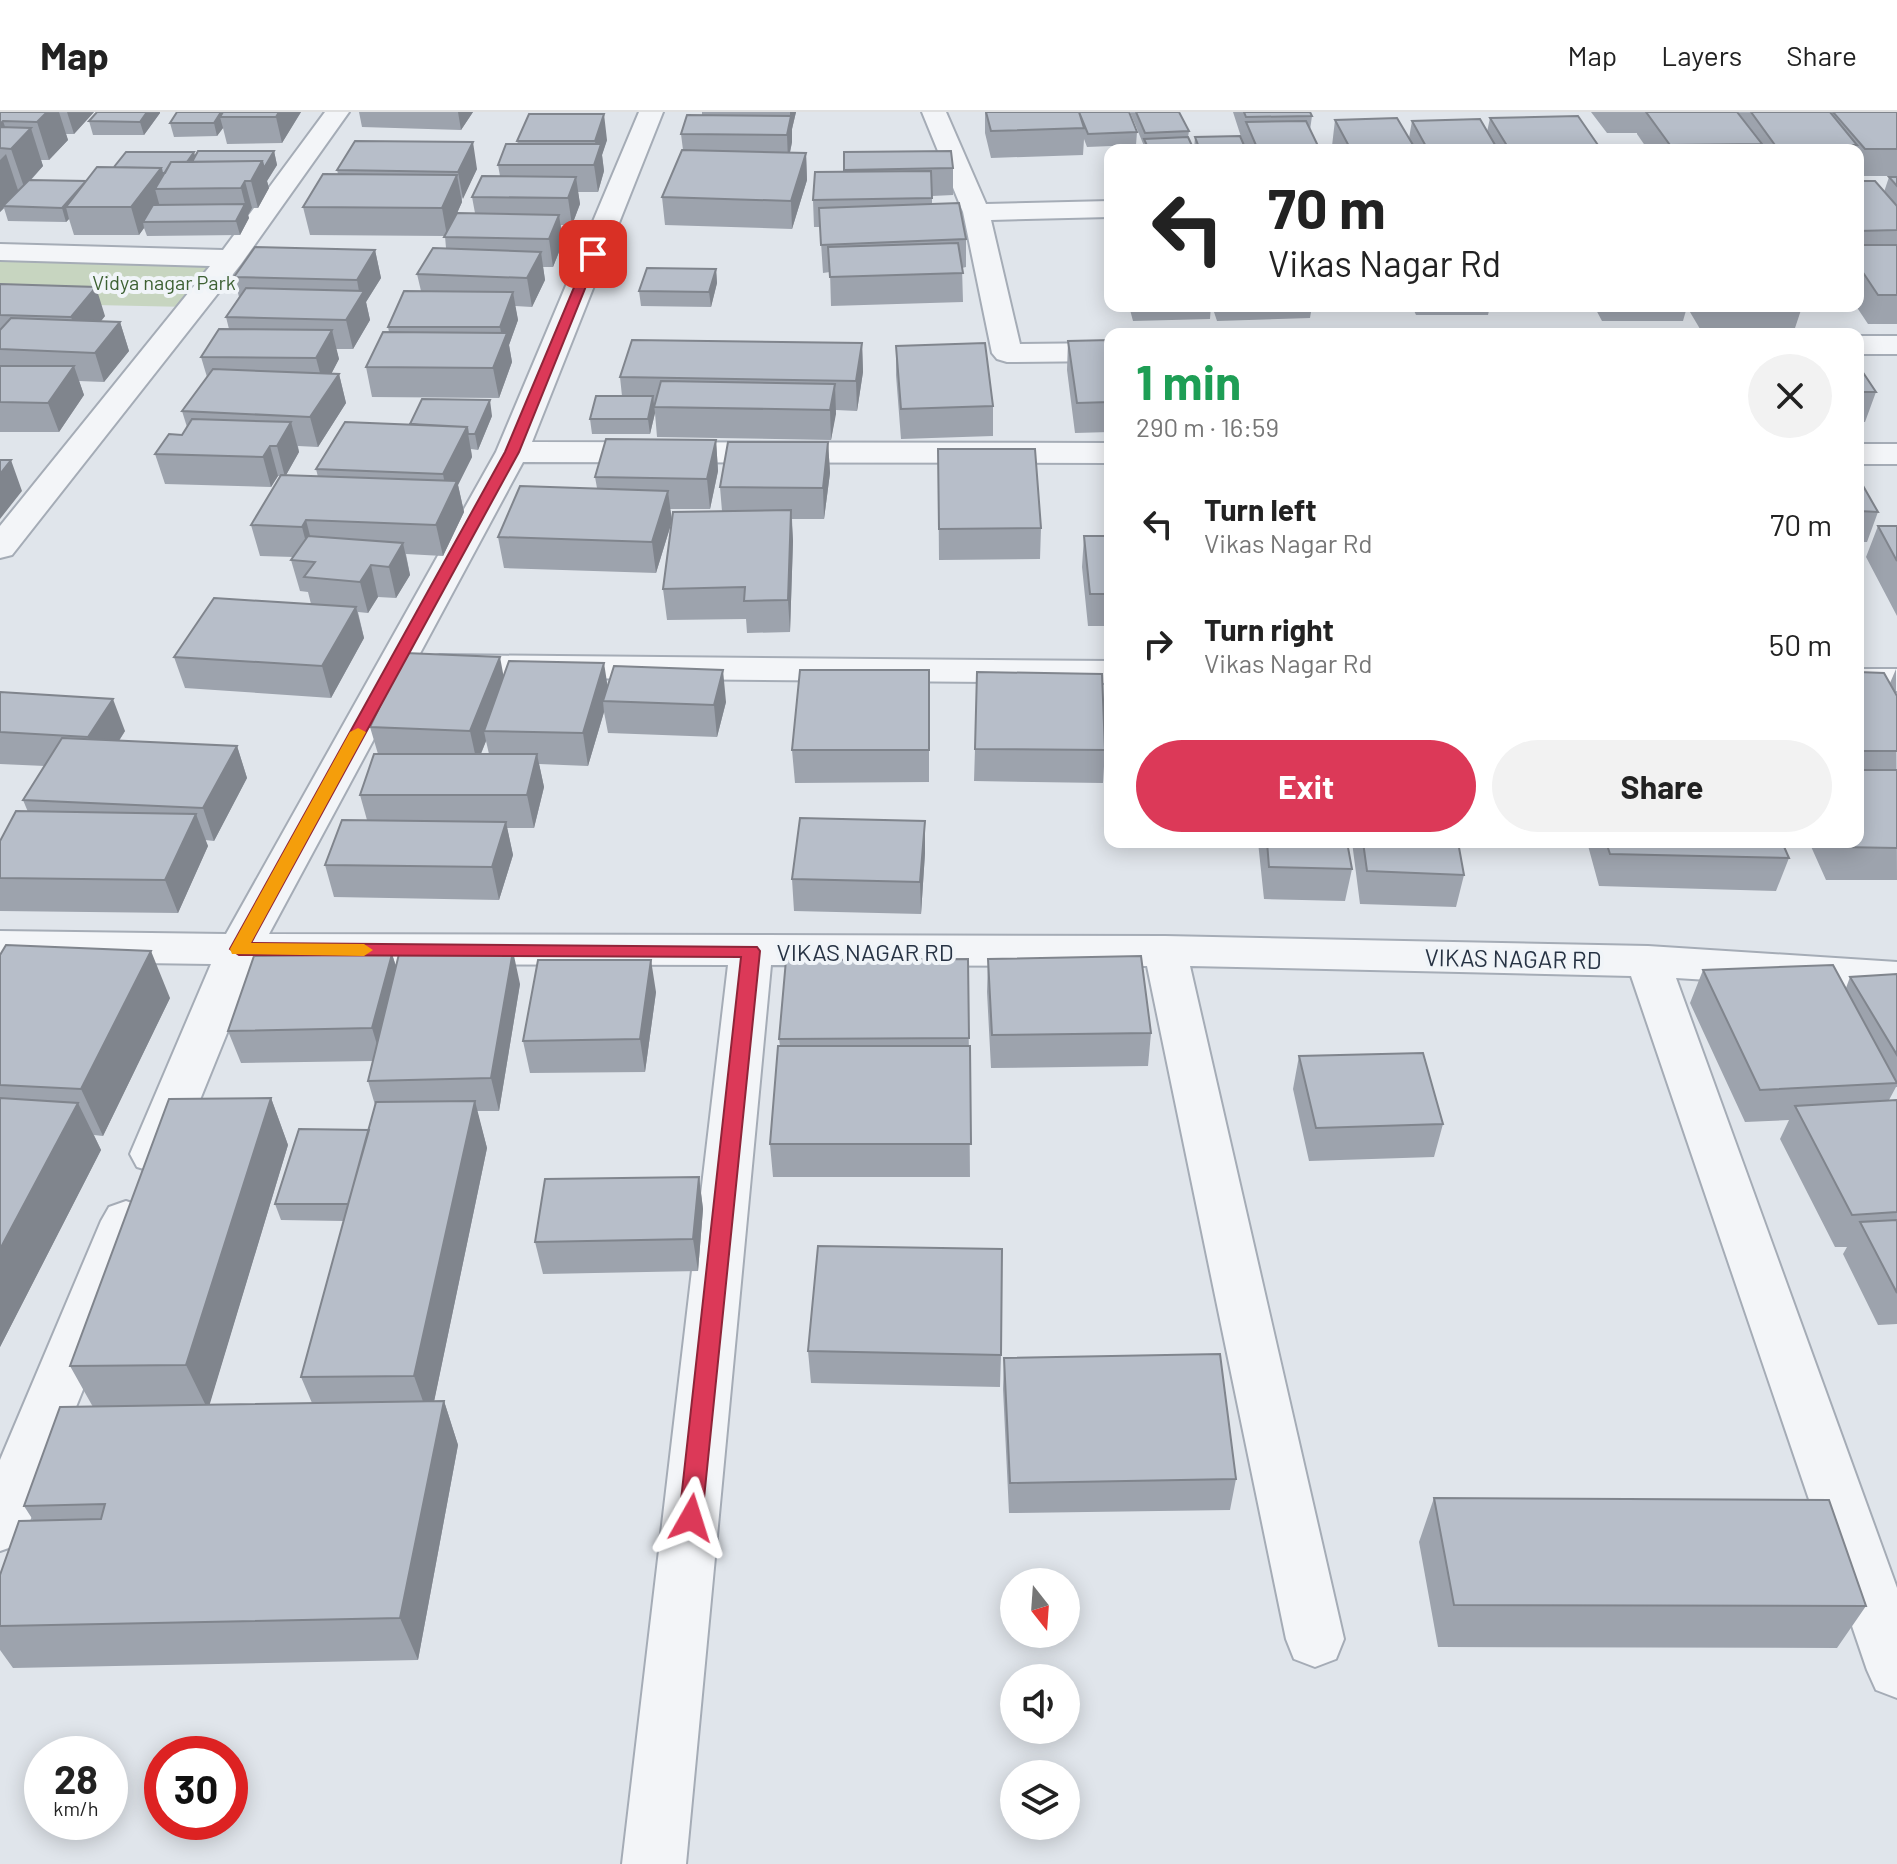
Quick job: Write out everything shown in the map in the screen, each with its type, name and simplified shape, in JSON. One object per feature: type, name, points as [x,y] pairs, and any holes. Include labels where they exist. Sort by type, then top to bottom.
[{"type":"street","points":[[0,548],[231,258],[337,112]]},
{"type":"street","points":[[0,1526],[239,949],[512,452],[651,112]]},
{"type":"street","points":[[934,112],[976,212],[1007,353],[1104,352]]},
{"type":"street","points":[[976,212],[1104,209]]},
{"type":"street","points":[[0,252],[231,258]]},
{"type":"street","points":[[1864,345],[1897,345]]},
{"type":"street","points":[[512,452],[1104,453]]},
{"type":"street","points":[[1864,454],[1897,454]]},
{"type":"street","points":[[395,665],[1104,672]]},
{"type":"street","points":[[1864,680],[1897,680]]},
{"type":"street","name":"VIKAS NAGAR RD","points":[[0,946],[1165,951],[1648,961],[1897,977]]},
{"type":"street","points":[[654,1864],[751,951]]},
{"type":"street","points":[[1165,951],[1315,1639]]},
{"type":"street","points":[[1648,961],[1897,1670]]},
{"type":"green space","name":"Vidya nagar Park","points":[[0,252],[231,258],[189,307],[0,303]]},
{"type":"building","points":[[0,112],[47,112],[37,122],[3,121],[0,124]]},
{"type":"building","points":[[97,112],[147,112],[140,122],[89,121]]},
{"type":"building","points":[[177,112],[221,112],[214,123],[170,123]]},
{"type":"building","points":[[223,112],[279,112],[276,117],[220,117]]},
{"type":"building","points":[[986,112],[1079,112],[1084,128],[991,131]]},
{"type":"building","points":[[1079,112],[1129,112],[1137,132],[1088,134]]},
{"type":"building","points":[[1136,112],[1179,112],[1189,131],[1145,133]]},
{"type":"building","points":[[1244,112],[1310,112],[1312,116],[1246,117]]},
{"type":"building","points":[[1646,112],[1737,112],[1762,144],[1669,144]]},
{"type":"building","points":[[1751,112],[1830,112],[1856,144],[1774,144]]},
{"type":"building","points":[[1833,112],[1897,112],[1897,149],[1865,149],[1864,144]]},
{"type":"building","points":[[529,114],[604,114],[595,141],[517,141]]},
{"type":"building","points":[[687,115],[791,116],[787,135],[681,134]]},
{"type":"building","points":[[1578,116],[1597,144],[1506,144],[1490,118]]},
{"type":"building","points":[[1397,118],[1412,144],[1348,144],[1335,120]]},
{"type":"building","points":[[1480,119],[1495,144],[1425,144],[1412,121]]},
{"type":"building","points":[[1306,121],[1317,144],[1255,144],[1246,122]]},
{"type":"building","points":[[0,127],[31,128],[11,149],[0,148]]},
{"type":"building","points":[[1240,136],[1243,144],[1198,144],[1195,137]]},
{"type":"building","points":[[1188,137],[1191,144],[1146,144],[1144,139]]},
{"type":"building","points":[[355,141],[473,142],[458,172],[337,170]]},
{"type":"building","points":[[506,144],[601,144],[594,165],[498,165]]},
{"type":"building","points":[[682,150],[806,153],[791,201],[662,197]]},
{"type":"building","points":[[198,151],[274,151],[264,168],[262,161],[192,162]]},
{"type":"building","points":[[951,151],[953,168],[844,170],[844,152]]},
{"type":"building","points":[[126,152],[194,152],[187,162],[171,162],[162,173],[161,168],[114,167]]},
{"type":"building","points":[[262,161],[251,181],[245,181],[241,188],[155,189],[171,162]]},
{"type":"building","points":[[97,167],[161,168],[131,207],[66,207]]},
{"type":"building","points":[[931,171],[932,198],[813,200],[815,172]]},
{"type":"building","points":[[323,174],[457,175],[442,208],[303,207]]},
{"type":"building","points":[[482,176],[576,177],[568,198],[472,197]]},
{"type":"building","points":[[29,180],[86,181],[62,208],[3,206]]},
{"type":"building","points":[[1864,181],[1875,181],[1897,206],[1897,230],[1864,231]]},
{"type":"building","points":[[959,203],[966,239],[821,245],[819,208]]},
{"type":"building","points":[[245,204],[236,221],[143,222],[153,205]]},
{"type":"building","points":[[457,213],[559,215],[549,239],[444,237]]},
{"type":"building","points":[[958,243],[963,273],[830,277],[828,247]]},
{"type":"building","points":[[1864,245],[1897,245],[1897,295],[1878,295],[1864,274]]},
{"type":"building","points":[[255,247],[375,250],[357,280],[234,277]]},
{"type":"building","points":[[433,248],[541,252],[527,278],[417,274]]},
{"type":"building","points":[[647,268],[716,269],[709,292],[639,291]]},
{"type":"building","points":[[0,284],[96,287],[71,317],[0,315]]},
{"type":"building","points":[[246,288],[364,291],[346,320],[226,317]]},
{"type":"building","points":[[404,291],[513,292],[500,327],[388,327]]},
{"type":"building","points":[[11,318],[120,322],[95,353],[0,349],[0,330]]},
{"type":"building","points":[[219,329],[332,330],[316,358],[201,357]]},
{"type":"building","points":[[383,332],[507,333],[493,368],[366,367]]},
{"type":"building","points":[[632,340],[862,343],[856,381],[620,377]]},
{"type":"building","points":[[1104,340],[1104,402],[1077,403],[1068,341]]},
{"type":"building","points":[[985,343],[993,406],[901,409],[896,346]]},
{"type":"building","points":[[0,366],[74,366],[48,403],[0,402]]},
{"type":"building","points":[[213,369],[339,374],[310,417],[182,411]]},
{"type":"building","points":[[1864,374],[1876,392],[1864,392]]},
{"type":"building","points":[[661,381],[835,384],[830,410],[654,407]]},
{"type":"building","points":[[596,396],[653,396],[648,419],[590,419]]},
{"type":"building","points":[[422,399],[490,400],[475,434],[468,434],[467,427],[410,424]]},
{"type":"building","points":[[192,419],[291,422],[277,446],[270,446],[263,457],[155,454],[169,434],[182,435]]},
{"type":"building","points":[[345,422],[467,427],[443,474],[316,469]]},
{"type":"building","points":[[606,439],[716,440],[707,479],[595,477]]},
{"type":"building","points":[[728,442],[828,442],[823,488],[720,487]]},
{"type":"building","points":[[938,449],[1035,449],[1041,528],[939,529]]},
{"type":"building","points":[[0,460],[11,460],[0,474]]},
{"type":"building","points":[[281,475],[457,481],[436,525],[306,520],[302,527],[251,525]]},
{"type":"building","points":[[520,486],[668,491],[652,542],[498,537]]},
{"type":"building","points":[[1864,488],[1878,512],[1864,511]]},
{"type":"building","points":[[791,510],[788,600],[744,601],[745,587],[663,589],[673,512]]},
{"type":"building","points":[[1878,526],[1897,526],[1897,561]]},
{"type":"building","points":[[308,536],[403,543],[389,567],[371,565],[360,582],[304,577],[315,562],[291,560]]},
{"type":"building","points":[[1084,536],[1104,536],[1104,594],[1090,594]]},
{"type":"building","points":[[214,598],[356,607],[322,666],[174,657]]},
{"type":"building","points":[[405,653],[500,657],[470,731],[370,727]]},
{"type":"building","points":[[509,661],[604,663],[583,733],[484,731]]},
{"type":"building","points":[[614,666],[723,670],[714,705],[603,701]]},
{"type":"building","points":[[800,670],[929,670],[929,750],[792,750]]},
{"type":"building","points":[[977,672],[1102,674],[1104,750],[975,749]]},
{"type":"building","points":[[1864,672],[1884,673],[1897,696],[1897,751],[1864,751]]},
{"type":"building","points":[[0,692],[113,699],[88,737],[0,732]]},
{"type":"building","points":[[62,738],[237,746],[203,808],[23,800]]},
{"type":"building","points":[[374,754],[537,754],[527,795],[360,795]]},
{"type":"building","points":[[1864,770],[1897,770],[1897,848],[1864,847]]},
{"type":"building","points":[[16,811],[196,814],[165,880],[0,878],[0,841]]},
{"type":"building","points":[[800,818],[925,821],[920,882],[792,879]]},
{"type":"building","points":[[342,820],[506,822],[492,867],[325,865]]},
{"type":"building","points":[[1267,848],[1348,848],[1352,869],[1269,867]]},
{"type":"building","points":[[1364,848],[1459,848],[1464,875],[1367,871]]},
{"type":"building","points":[[1608,848],[1785,848],[1789,858],[1610,854]]},
{"type":"building","points":[[6,945],[151,951],[81,1089],[0,1085],[0,955]]},
{"type":"building","points":[[513,951],[491,1078],[368,1081],[399,954]]},
{"type":"building","points":[[392,954],[372,1028],[228,1031],[254,956]]},
{"type":"building","points":[[1141,956],[1151,1033],[992,1035],[988,959]]},
{"type":"building","points":[[968,959],[969,1038],[779,1039],[786,960]]},
{"type":"building","points":[[538,960],[651,960],[640,1039],[523,1041]]},
{"type":"building","points":[[1833,965],[1897,1083],[1760,1090],[1703,970]]},
{"type":"building","points":[[1897,974],[1897,1055],[1850,977]]},
{"type":"building","points":[[778,1046],[970,1046],[971,1144],[770,1144]]},
{"type":"building","points":[[1423,1053],[1443,1124],[1316,1128],[1299,1056]]},
{"type":"building","points":[[0,1098],[78,1103],[0,1249]]},
{"type":"building","points":[[271,1098],[186,1365],[70,1366],[169,1099]]},
{"type":"building","points":[[1897,1100],[1897,1212],[1852,1215],[1795,1106]]},
{"type":"building","points":[[475,1101],[414,1376],[301,1377],[376,1102]]},
{"type":"building","points":[[299,1129],[369,1130],[348,1204],[275,1204]]},
{"type":"building","points":[[699,1177],[693,1239],[535,1242],[545,1179]]},
{"type":"building","points":[[1897,1220],[1897,1293],[1860,1222]]},
{"type":"building","points":[[818,1246],[1002,1249],[1001,1355],[808,1351]]},
{"type":"building","points":[[1220,1354],[1236,1479],[1010,1483],[1004,1358]]},
{"type":"building","points":[[444,1401],[400,1618],[0,1626],[0,1575],[19,1521],[101,1519],[105,1504],[24,1506],[60,1407]]},
{"type":"building","points":[[1434,1498],[1829,1500],[1866,1606],[1454,1605]]},
{"type":"slow traffic","points":[[358,732],[239,949],[364,950]]},
{"type":"route","points":[[593,254],[512,452],[239,949],[751,951],[691,1518]]}]
